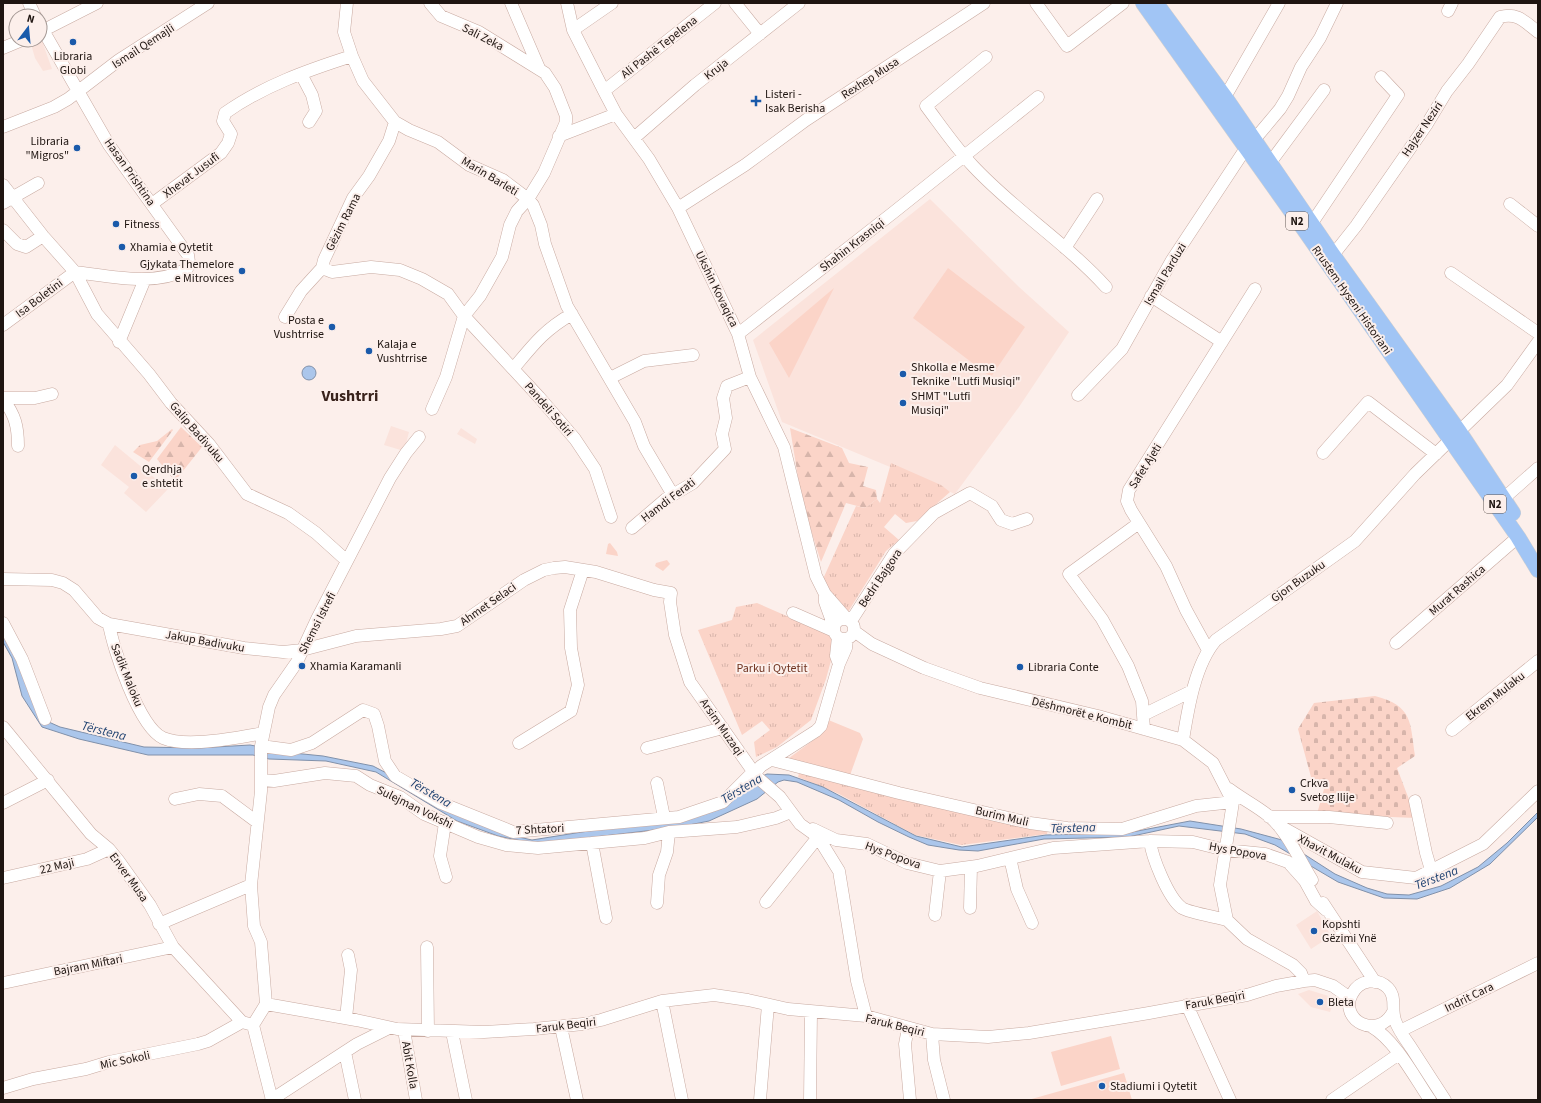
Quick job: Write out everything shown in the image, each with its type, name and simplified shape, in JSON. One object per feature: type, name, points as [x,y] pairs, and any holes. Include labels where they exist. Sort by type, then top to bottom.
[{"type":"main road","name":"Rrustem Hyseni Historiani","points":[[1143,3],[1250,144],[1455,436]]},
{"type":"main road","name":"Rrustem Hyseni Historiani","points":[[1156,3],[1225,97],[1250,144],[1270,163],[1334,255],[1455,436]]},
{"type":"main road","name":"N2","points":[[1455,436],[1503,498],[1538,551]]},
{"type":"main road","name":"N2","points":[[1455,436],[1538,570]]},
{"type":"street","points":[[48,27],[97,3]]},
{"type":"street","name":"Ismail Qemajli","points":[[79,90],[119,60],[208,3]]},
{"type":"street","name":"Marin Barleti","points":[[347,3],[344,32],[352,56],[364,81],[395,122],[409,130],[438,142],[469,165],[502,180],[528,199],[533,205],[541,225],[545,244],[567,306],[635,422],[644,446],[673,495]]},
{"type":"street","name":"Sali Zeka","points":[[430,3],[441,16],[479,32],[539,68],[545,73],[555,88],[566,116],[566,122],[544,173],[528,199],[517,211],[510,225],[502,257],[480,296],[464,316]]},
{"type":"street","name":"Sali Zeka","points":[[511,3],[539,68]]},
{"type":"street","name":"Ukshin Kovaqica","points":[[567,3],[573,30],[604,92],[616,114],[634,138],[678,208],[738,334],[750,377],[784,447],[797,494],[814,570],[825,594],[825,602],[844,630]]},
{"type":"street","points":[[573,30],[612,3]]},
{"type":"street","name":"Ali Pashë Tepelena","points":[[604,92],[715,3]]},
{"type":"street","points":[[735,3],[760,34]]},
{"type":"street","name":"Kruja","points":[[634,138],[695,85],[799,3]]},
{"type":"street","name":"Rexhep Musa","points":[[678,208],[745,165],[806,120],[984,3]]},
{"type":"street","points":[[1036,3],[1068,46],[1123,3]]},
{"type":"street","name":"Ismail Parduzi","points":[[1078,395],[1122,349],[1172,260],[1250,144],[1284,102],[1301,67],[1324,31],[1337,3]]},
{"type":"street","points":[[1225,97],[1274,5]]},
{"type":"street","name":"Hajzer Neziri","points":[[1334,255],[1356,226],[1427,124],[1447,91],[1468,64],[1500,17],[1508,14],[1518,16],[1538,32]]},
{"type":"street","name":"Hasan Prishtina","points":[[48,41],[79,90],[109,145],[188,255],[189,262],[187,268],[179,273],[145,279],[75,272]]},
{"type":"street","name":"Xhevat Jusufi","points":[[152,204],[221,153],[231,134],[223,121],[225,113],[254,96],[301,74],[352,56]]},
{"type":"street","points":[[986,57],[926,106],[973,166],[1065,248],[1106,287]]},
{"type":"street","points":[[301,74],[312,96],[316,111],[309,122]]},
{"type":"street","points":[[1312,223],[1398,95],[1381,77]]},
{"type":"street","points":[[3,127],[54,107],[79,90]]},
{"type":"street","points":[[1270,163],[1324,90]]},
{"type":"street","name":"Shahin Krasniqi","points":[[738,334],[1038,97]]},
{"type":"street","points":[[559,136],[616,114]]},
{"type":"street","name":"Gëzim Rama","points":[[285,317],[301,291],[322,268],[324,260],[353,198],[373,169],[389,141],[395,122]]},
{"type":"street","points":[[8,200],[38,182]]},
{"type":"street","points":[[3,185],[8,200],[75,272]]},
{"type":"street","points":[[1065,248],[1097,199]]},
{"type":"street","points":[[1538,216],[1510,200],[1538,226]]},
{"type":"street","points":[[3,230],[17,244],[26,247],[43,236]]},
{"type":"street","name":"Pandeli Sotiri","points":[[322,268],[332,272],[371,266],[400,270],[422,279],[448,294],[464,316],[575,439],[595,469],[611,517]]},
{"type":"street","name":"Isa Boletini","points":[[3,325],[75,272]]},
{"type":"street","name":"Galip Badivuku","points":[[75,272],[97,314],[119,342],[149,374],[171,403],[191,422],[247,494],[288,514],[316,532],[347,561]]},
{"type":"street","points":[[1451,273],[1538,333]]},
{"type":"street","points":[[119,342],[145,279]]},
{"type":"street","name":"Safet Ajeti","points":[[1208,650],[1186,610],[1166,566],[1127,501],[1129,490],[1255,289]]},
{"type":"street","points":[[1151,296],[1222,342]]},
{"type":"street","points":[[513,369],[541,335],[556,323],[572,314]]},
{"type":"street","points":[[432,409],[446,377],[464,316]]},
{"type":"street","name":"Gjon Buzuku","points":[[1183,740],[1192,691],[1208,650],[1216,640],[1355,541],[1382,509],[1436,454],[1507,386],[1538,342]]},
{"type":"street","points":[[610,378],[644,360],[693,355]]},
{"type":"street","name":"Hamdi Ferati","points":[[632,528],[673,495],[694,483],[725,449],[722,434],[726,418],[723,398],[727,386],[750,377]]},
{"type":"street","points":[[3,398],[35,398],[52,394]]},
{"type":"street","points":[[3,398],[10,409],[18,428],[18,446]]},
{"type":"street","points":[[1324,452],[1368,402],[1436,454]]},
{"type":"street","name":"Shemsi Istrefi","points":[[266,1004],[261,942],[254,926],[251,885],[262,780],[260,746],[262,733],[274,695],[290,673],[390,478],[406,453],[420,437]]},
{"type":"street","points":[[1503,498],[1538,468]]},
{"type":"street","name":"Bedri Bajgora","points":[[844,630],[894,554],[934,513],[970,493],[992,506],[1001,520],[1012,524],[1027,519]]},
{"type":"street","points":[[1139,523],[1069,574],[1102,619],[1128,666],[1142,700],[1144,729]]},
{"type":"street","name":"Murat Rashica","points":[[1396,643],[1518,537]]},
{"type":"street","name":"Ahmet Selaci","points":[[302,650],[356,636],[441,629],[457,626],[524,580],[544,570],[565,567],[583,570],[654,590],[671,592]]},
{"type":"street","points":[[519,743],[571,711],[578,685],[571,648],[570,610],[583,570]]},
{"type":"street","points":[[3,579],[52,580],[63,583],[74,590],[98,618],[109,624]]},
{"type":"street","name":"Arsim Muzaqi","points":[[671,592],[670,602],[675,635],[690,682],[755,774],[780,797],[800,824],[818,837],[839,871],[857,981],[866,1016]]},
{"type":"street","name":"Dëshmorët e Kombit","points":[[792,613],[844,630],[865,644],[872,644],[924,668],[980,688],[1183,740],[1213,763],[1224,786],[1277,825]]},
{"type":"street","points":[[3,623],[22,659],[45,719]]},
{"type":"street","name":"Jakup Badivuku","points":[[109,624],[244,648],[283,652],[302,650]]},
{"type":"street","name":"Sadik Maloku","points":[[109,624],[112,639],[134,697],[150,726],[161,737],[174,741],[200,741],[236,739],[262,733]]},
{"type":"street","name":"7 Shtatori","points":[[260,746],[291,750],[312,743],[363,710],[374,714],[385,761],[395,776],[441,803],[513,832],[679,817],[723,802],[755,774],[761,766],[816,732],[820,726],[839,664],[843,658],[844,630]]},
{"type":"street","name":"Ekrem Mulaku","points":[[1452,730],[1538,661]]},
{"type":"street","points":[[1143,715],[1192,691]]},
{"type":"street","name":"Enver Musa","points":[[3,727],[91,834],[109,849],[150,905],[159,924],[173,947],[248,1024]]},
{"type":"street","points":[[647,748],[723,728]]},
{"type":"street","name":"Burim Muli","points":[[772,760],[899,793],[1030,823],[1067,828],[1122,829],[1196,806],[1233,807]]},
{"type":"street","name":"Sulejman Vokshi","points":[[262,780],[274,781],[325,773],[356,776],[370,785],[400,797],[424,814],[478,837],[506,845],[538,848],[645,838],[669,832],[737,827],[776,818],[791,812]]},
{"type":"street","points":[[3,803],[48,780]]},
{"type":"street","points":[[657,783],[664,818]]},
{"type":"street","points":[[1224,786],[1233,807],[1220,885],[1227,920]]},
{"type":"street","name":"Xhavit Mulaku","points":[[1277,825],[1362,872],[1416,878],[1483,844],[1538,791]]},
{"type":"street","points":[[175,799],[199,794],[222,796],[257,822]]},
{"type":"street","points":[[1415,801],[1431,870]]},
{"type":"street","points":[[1374,982],[1326,910],[1313,881],[1277,825],[1329,817],[1387,823]]},
{"type":"street","points":[[445,823],[440,856],[446,877]]},
{"type":"street","name":"Hys Popova","points":[[800,824],[819,831],[836,840],[867,844],[908,863],[940,871],[971,867],[1053,848],[1150,841],[1193,842],[1265,854],[1288,862],[1305,880],[1316,901],[1326,910]]},
{"type":"street","points":[[657,903],[659,875],[667,852],[669,832]]},
{"type":"street","points":[[766,902],[818,837]]},
{"type":"street","points":[[1150,841],[1152,853],[1165,886],[1182,908],[1227,920],[1247,939],[1298,970],[1304,981]]},
{"type":"street","points":[[592,843],[606,918]]},
{"type":"street","name":"22 Maji","points":[[3,878],[87,859],[109,849]]},
{"type":"street","points":[[1010,858],[1017,889],[1032,923]]},
{"type":"street","points":[[970,908],[971,867]]},
{"type":"street","points":[[935,915],[940,871]]},
{"type":"street","points":[[159,924],[251,885]]},
{"type":"street","name":"Bajram Miftari","points":[[3,983],[173,947]]},
{"type":"street","points":[[427,947],[428,1031]]},
{"type":"street","points":[[348,955],[351,970],[351,1019],[360,1026],[357,1044]]},
{"type":"street","points":[[1286,962],[1291,971],[1287,984]]},
{"type":"street","name":"Indrit Cara","points":[[1400,1031],[1538,962]]},
{"type":"street","name":"Faruk Beqiri","points":[[266,1004],[404,1030],[452,1032],[508,1031],[561,1027],[601,1020],[662,1001],[714,995],[811,1012],[866,1016],[932,1034],[988,1037],[1030,1033],[1247,995],[1304,981],[1315,980],[1333,986],[1350,998]]},
{"type":"street","points":[[1430,1100],[1399,1054],[1379,1030],[1360,1024],[1356,1020],[1350,1010],[1350,998],[1358,986],[1366,982],[1374,982],[1385,985],[1394,1000],[1393,1012],[1400,1031],[1446,1100]]},
{"type":"street","points":[[662,1001],[682,1100]]},
{"type":"street","points":[[266,1004],[248,1024],[271,1100],[357,1044],[388,1028]]},
{"type":"street","points":[[760,1100],[768,1005]]},
{"type":"street","points":[[1187,1005],[1230,1100]]},
{"type":"street","points":[[810,1100],[811,1012]]},
{"type":"street","points":[[1372,1027],[1387,1021],[1393,1012]]},
{"type":"street","name":"Mic Sokoli","points":[[3,1088],[33,1079],[86,1069],[109,1062],[198,1044],[248,1024]]},
{"type":"street","points":[[561,1027],[577,1100]]},
{"type":"street","points":[[908,1028],[905,1044],[910,1100]]},
{"type":"street","name":"Abit Kolla","points":[[404,1030],[416,1100]]},
{"type":"street","points":[[452,1032],[466,1100]]},
{"type":"street","points":[[932,1034],[934,1060],[944,1100]]},
{"type":"street","points":[[345,1052],[355,1100]]},
{"type":"street","points":[[1332,1100],[1399,1054]]},
{"type":"shaded area","points":[[32,48],[44,48],[52,69],[43,71],[35,58]]},
{"type":"shaded area","name":"Shkolla e Mesme Teknike \"Lutfi Musiqi\"","points":[[930,199],[1019,287],[1069,332],[1019,407],[955,494],[782,422],[753,340]]},
{"type":"shaded area","points":[[391,426],[409,432],[404,451],[384,445]]},
{"type":"shaded area","points":[[461,428],[477,439],[475,444],[457,434]]},
{"type":"shaded area","name":"Qerdhja e shtetit","points":[[115,445],[168,489],[146,512],[124,493],[129,487],[101,465]]},
{"type":"shaded area","name":"Kopshti Gëzimi Ynë","points":[[1317,911],[1331,936],[1311,949],[1296,925]]},
{"type":"shaded area","name":"Bleta","points":[[1309,990],[1335,998],[1330,1012],[1311,1007],[1298,994]]},
{"type":"green space","points":[[948,268],[1025,327],[991,377],[913,318]]},
{"type":"green space","points":[[834,288],[789,378],[769,343]]},
{"type":"green space","points":[[181,427],[202,447],[175,481],[157,459]]},
{"type":"green space","points":[[790,428],[842,448],[849,463],[868,467],[863,486],[876,490],[877,499],[865,508],[846,503],[821,562],[802,502]]},
{"type":"green space","points":[[172,429],[173,430],[149,462],[133,452],[140,445],[157,441]]},
{"type":"green space","points":[[891,463],[941,485],[950,492],[917,521],[906,523],[895,514],[884,527],[899,540],[886,551],[848,612],[840,614],[823,579],[856,506],[865,508],[877,499],[880,503]]},
{"type":"green space","points":[[610,543],[617,552],[618,556],[606,554],[608,544]]},
{"type":"green space","points":[[667,560],[670,564],[663,571],[655,566],[656,563]]},
{"type":"green space","name":"Parku i Qytetit","points":[[757,603],[837,638],[826,679],[811,720],[777,747],[756,757],[754,742],[770,730],[762,721],[742,735],[698,630],[732,620],[736,607]]},
{"type":"green space","points":[[1375,696],[1397,705],[1403,710],[1410,725],[1415,756],[1397,768],[1416,818],[1317,814],[1324,789],[1311,777],[1298,729],[1314,703]]},
{"type":"green space","points":[[826,719],[860,733],[863,739],[849,778],[791,762],[789,758],[819,736]]},
{"type":"green space","points":[[800,770],[1049,826],[1047,834],[961,845],[915,835],[839,794],[798,777]]},
{"type":"green space","points":[[1111,1036],[1120,1069],[1061,1086],[1051,1052]]},
{"type":"green space","name":"Stadiumi i Qytetit","points":[[1124,1073],[1132,1100],[1028,1100]]},
{"type":"water","points":[[306,366],[312,366],[316,370],[316,376],[312,380],[306,380],[302,376],[302,370]]},
{"type":"water","points":[[3,628],[42,719],[60,727],[144,747],[198,748],[250,745],[293,753],[323,756],[373,766],[501,833],[532,840],[713,811],[753,784],[758,778],[767,774],[789,775],[823,787],[916,836],[962,847],[1046,835],[1127,833],[1190,821],[1241,829],[1282,840],[1335,874],[1367,888],[1387,894],[1409,895],[1441,886],[1478,867],[1507,843],[1538,812],[1538,817],[1490,864],[1450,888],[1417,899],[1384,898],[1338,882],[1275,845],[1245,834],[1179,826],[1128,837],[1044,839],[978,851],[959,850],[928,845],[878,822],[839,800],[797,782],[784,780],[778,782],[757,799],[709,821],[679,827],[536,844],[498,836],[457,821],[376,772],[326,761],[269,759],[253,755],[148,755],[79,739],[42,727],[22,696],[12,658],[3,642]]},
{"type":"place","name":"Libraria Globi","points":[[73,42]]},
{"type":"place","name":"Listeri - Isak Berisha","points":[[756,101]]},
{"type":"place","name":"Libraria \"Migros\"","points":[[77,148]]},
{"type":"place","name":"Fitness","points":[[116,224]]},
{"type":"place","name":"Xhamia e Qytetit","points":[[122,247]]},
{"type":"place","name":"Gjykata Themelore e Mitrovices","points":[[242,271]]},
{"type":"place","name":"Posta e Vushtrrise","points":[[332,327]]},
{"type":"place","name":"Kalaja e Vushtrrise","points":[[369,351]]},
{"type":"place","name":"Shkolla e Mesme Teknike \"Lutfi Musiqi\"","points":[[903,374]]},
{"type":"place","name":"SHMT \"Lutfi Musiqi\"","points":[[903,403]]},
{"type":"place","name":"Qerdhja e shtetit","points":[[134,476]]},
{"type":"place","name":"Xhamia Karamanli","points":[[302,666]]},
{"type":"place","name":"Libraria Conte","points":[[1020,667]]},
{"type":"place","name":"Crkva Svetog Ilije","points":[[1292,790]]},
{"type":"place","name":"Kopshti Gëzimi Ynë","points":[[1314,931]]},
{"type":"place","name":"Bleta","points":[[1320,1002]]},
{"type":"place","name":"Stadiumi i Qytetit","points":[[1102,1086]]},
{"type":"district","name":"Vushtrri","points":[[350,395]]},
{"type":"water label","name":"Tërstena","points":[[104,730]]},
{"type":"water label","name":"Tërstena","points":[[741,788]]},
{"type":"water label","name":"Tërstena","points":[[431,792]]},
{"type":"water label","name":"Tërstena","points":[[1073,827]]},
{"type":"water label","name":"Tërstena","points":[[1436,877]]}]
